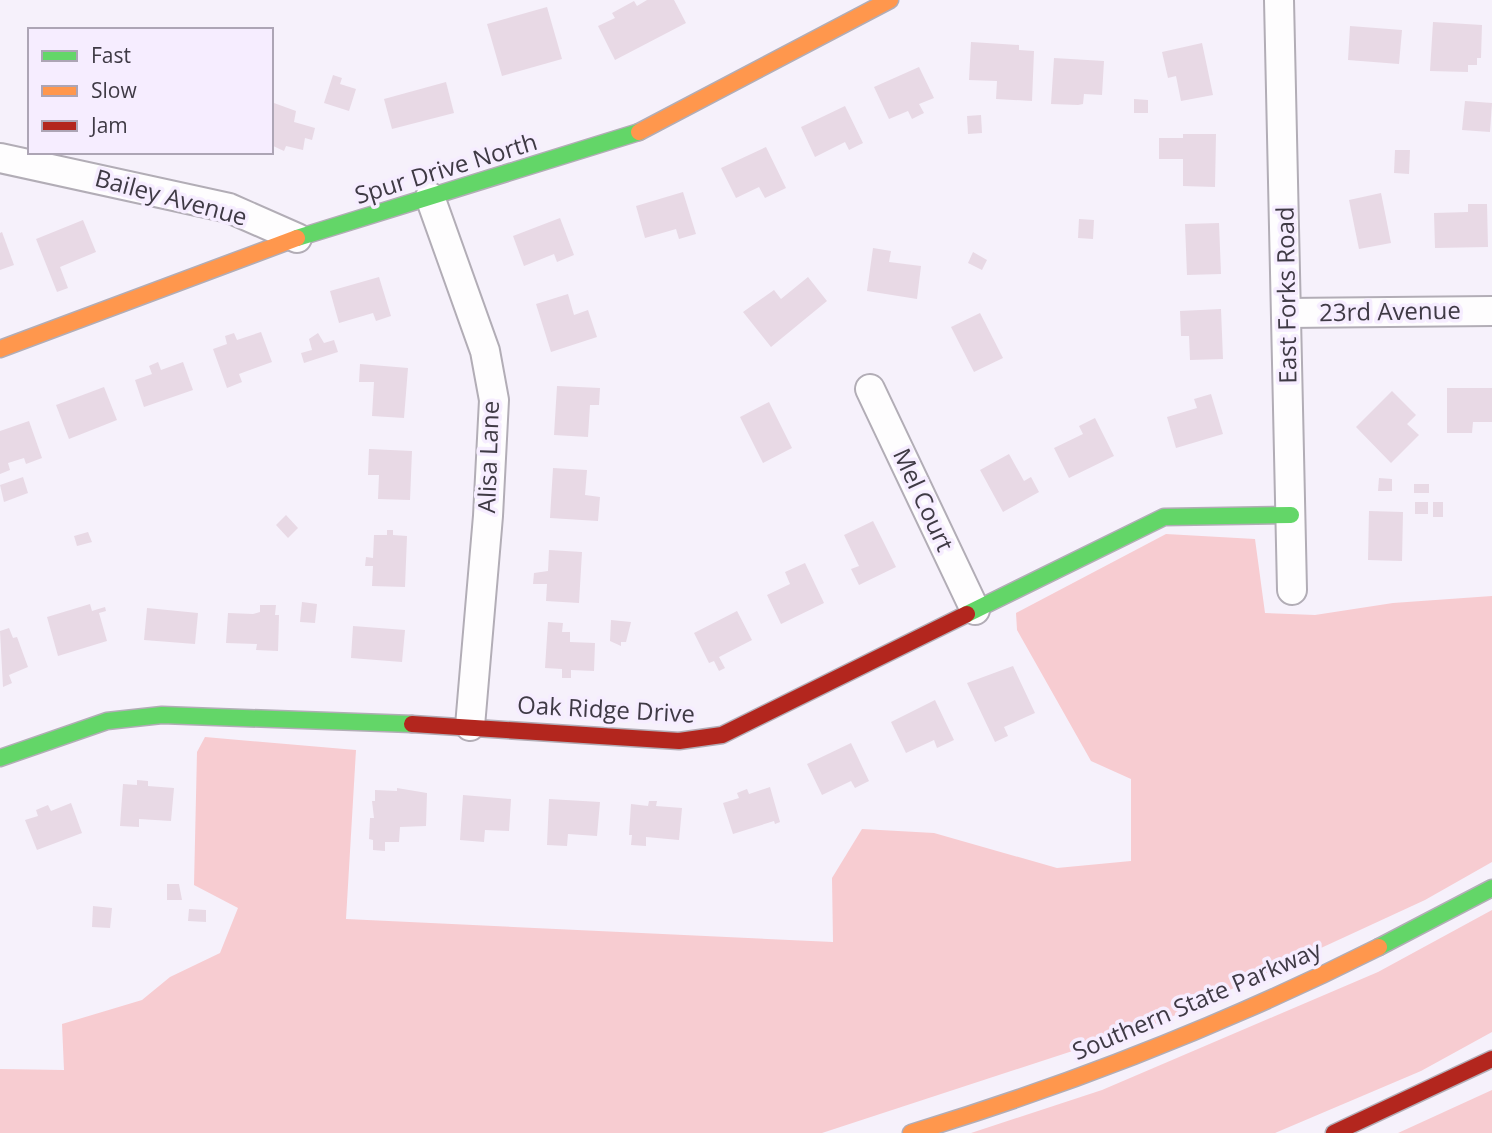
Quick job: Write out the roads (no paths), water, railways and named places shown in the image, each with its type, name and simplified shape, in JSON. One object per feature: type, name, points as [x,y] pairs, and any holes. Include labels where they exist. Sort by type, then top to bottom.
[{"type":"main road","name":"Spur Drive North","points":[[0,349],[298,238],[633,135],[890,0]]},
{"type":"main road","name":"Oak Ridge Drive","points":[[0,758],[107,721],[162,715],[470,726],[680,741],[722,735],[1164,517],[1291,515]]},
{"type":"main road","name":"Southern State Parkway","points":[[911,1133],[1084,1075],[1259,1004],[1429,922],[1492,888]]},
{"type":"main road","points":[[1334,1133],[1492,1059]]},
{"type":"street","name":"East Forks Road","points":[[1279,0],[1292,590]]},
{"type":"street","name":"Bailey Avenue","points":[[0,158],[229,208],[298,238]]},
{"type":"street","name":"Alisa Lane","points":[[430,197],[485,351],[494,400],[488,516],[470,726]]},
{"type":"street","name":"23rd Avenue","points":[[1287,313],[1492,311]]},
{"type":"street","name":"Mel Court","points":[[870,389],[975,610]]}]
